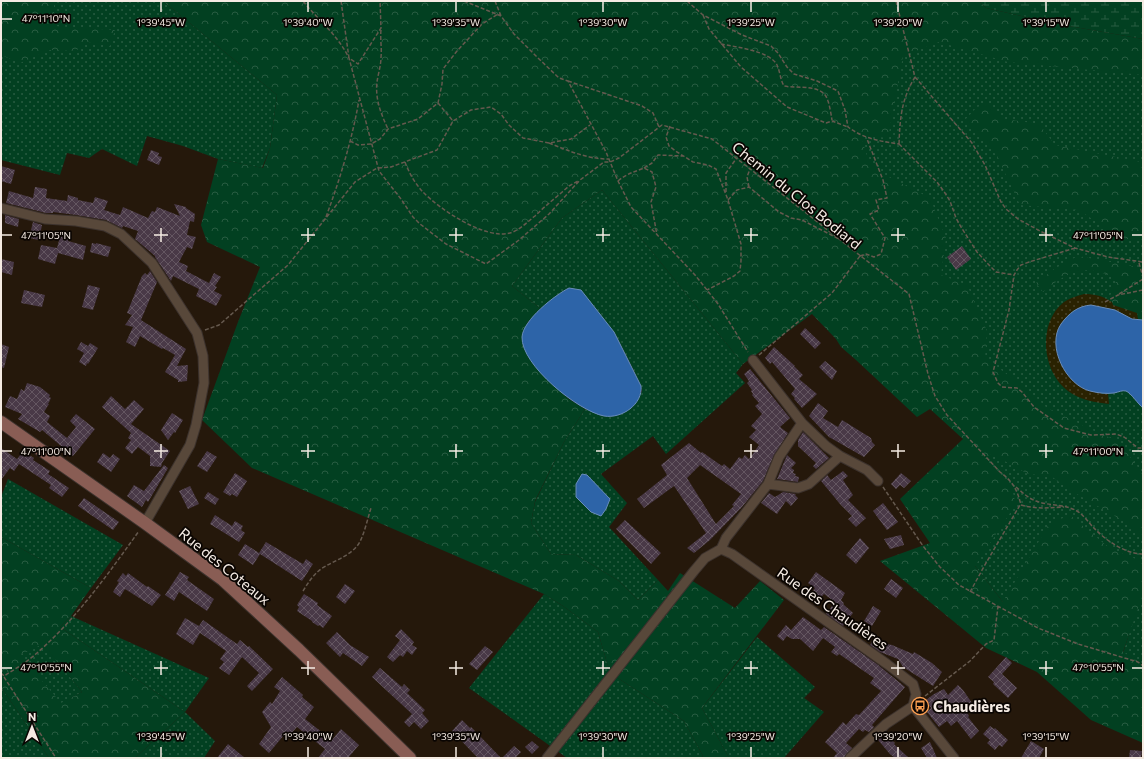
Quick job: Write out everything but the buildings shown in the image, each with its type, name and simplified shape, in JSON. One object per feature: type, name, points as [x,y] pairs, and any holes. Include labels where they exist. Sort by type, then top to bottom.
[{"type":"street","points":[[1,208],[45,219],[76,221],[105,226],[121,234],[152,263],[197,333],[203,356],[204,382],[196,425],[190,445],[145,523]]},
{"type":"street","points":[[753,360],[802,423],[826,446],[840,456],[867,470],[878,481]]},
{"type":"street","name":"Rue des Coteaux","points":[[1,422],[145,523],[223,580],[299,650],[410,758]]},
{"type":"street","points":[[547,758],[694,571],[705,558],[721,549],[726,538],[768,484],[779,457],[802,423]]},
{"type":"street","points":[[768,484],[798,488],[809,484],[840,456]]},
{"type":"street","name":"Rue des Chaudières","points":[[721,549],[732,554],[888,664],[913,684],[916,694],[912,706]]},
{"type":"street","points":[[850,758],[886,724],[912,706],[954,758]]},
{"type":"path","points":[[303,1],[331,30],[344,48],[349,58],[358,64],[381,28]]},
{"type":"path","points":[[341,1],[349,58],[377,168],[413,217],[446,244],[486,264],[519,240],[549,214],[580,180]]},
{"type":"path","points":[[380,1],[380,42],[382,48],[377,82],[377,98],[382,116],[388,129]]},
{"type":"path","points":[[464,1],[501,16]]},
{"type":"path","points":[[406,162],[412,177],[422,191],[458,218],[497,234],[510,233],[522,227],[569,186],[580,180],[604,162],[610,162],[619,158],[658,127],[653,113],[642,106],[559,78],[514,34],[501,16],[495,1]]},
{"type":"path","points":[[687,1],[703,15],[742,35],[771,46],[794,74],[817,81],[838,91],[845,110],[848,127]]},
{"type":"path","points":[[896,1],[915,77],[972,142],[985,165],[1006,210],[1018,219],[1075,248],[1108,257],[1139,263],[1143,262]]},
{"type":"path","points":[[350,141],[358,145],[371,144],[380,139],[388,129],[418,119],[438,102],[442,84],[443,69],[457,51],[482,24],[498,14]]},
{"type":"path","points":[[703,15],[709,29],[741,67],[787,107],[826,123],[832,121],[848,127],[867,138],[899,144],[945,192],[956,218],[977,252],[996,272],[1014,275]]},
{"type":"path","points":[[721,44],[763,53],[777,64],[780,81],[784,86],[792,88],[815,89],[823,92],[828,100],[832,121]]},
{"type":"path","points":[[899,144],[902,105],[908,89],[915,77]]},
{"type":"path","points":[[568,80],[590,125],[609,159],[631,207],[707,290],[718,304],[753,360]]},
{"type":"path","points":[[325,220],[341,178],[360,98]]},
{"type":"path","points":[[438,102],[454,121]]},
{"type":"path","points":[[197,333],[220,325],[288,265],[355,182],[377,168],[391,167],[437,150],[454,121],[471,110],[491,107],[502,114],[509,125],[524,138],[550,142],[571,152],[595,159],[609,159]]},
{"type":"path","points":[[550,142],[571,139],[590,125]]},
{"type":"path","name":"Chemin du Clos Bodiard","points":[[658,127],[662,125],[670,126],[712,139],[843,241],[860,256],[832,293],[753,360]]},
{"type":"path","points":[[670,126],[666,137],[669,146],[693,162],[708,165],[716,169],[726,194],[741,244],[740,271],[734,276],[707,290]]},
{"type":"path","points":[[860,256],[866,254],[874,257],[881,254],[885,238],[870,214],[879,210],[876,200],[887,198],[883,180],[867,138]]},
{"type":"path","points":[[618,181],[625,174],[644,168],[652,163],[658,155],[683,156]]},
{"type":"path","points":[[726,194],[726,173],[736,158]]},
{"type":"path","points":[[644,168],[652,172],[656,187],[651,202],[658,236]]},
{"type":"path","points":[[750,169],[747,177],[749,187],[779,212],[791,218],[802,220],[843,241]]},
{"type":"path","points":[[728,200],[737,190],[749,187]]},
{"type":"path","points":[[1075,248],[1035,259],[1022,265],[1014,275],[1009,310],[993,372],[998,383],[1002,387],[1017,388],[1034,407],[1064,428],[1091,436],[1116,434],[1124,437],[1138,448],[1143,448]]},
{"type":"path","points":[[860,256],[909,294],[928,374],[935,396],[947,415],[1000,472],[1025,495],[1036,501],[1077,510],[1099,535],[1136,554],[1143,554]]},
{"type":"path","points":[[1105,302],[1143,278],[1139,263]]},
{"type":"path","points":[[1118,295],[1143,290]]},
{"type":"path","points":[[878,481],[888,493],[913,533],[940,567],[959,585],[970,592],[980,595],[1038,628],[1078,644],[1138,662],[1143,666]]},
{"type":"path","points":[[970,592],[1021,505],[1015,486]]},
{"type":"path","points":[[1021,505],[1048,508],[1066,507]]},
{"type":"path","points":[[303,591],[320,570],[349,553],[358,545],[371,508]]},
{"type":"path","points":[[4,676],[36,654],[79,610],[95,591],[145,523]]},
{"type":"path","points":[[912,706],[970,661],[986,644],[994,640],[998,606]]},
{"type":"path","points":[[1,673],[56,758]]},
{"type":"green space","points":[[1,1],[163,1],[277,95],[270,148],[262,168],[218,159],[183,146],[147,136],[137,166],[102,149],[89,158],[67,153],[60,175],[1,160]]},
{"type":"green space","points":[[1,1],[54,1],[54,26],[115,30],[110,46],[85,42],[76,51],[50,50],[20,63],[1,55]]},
{"type":"green space","points":[[163,1],[979,1],[986,8],[1052,23],[1143,39],[1143,75],[1008,62],[939,42],[903,56],[888,138],[861,135],[867,156],[879,172],[930,198],[946,238],[941,275],[967,285],[987,331],[985,358],[1028,390],[1046,407],[1096,432],[1118,441],[1143,474],[1143,536],[1125,522],[1070,490],[1051,476],[1028,474],[992,454],[983,460],[1011,486],[1016,504],[975,566],[1003,602],[1049,524],[1070,515],[1108,547],[1143,562],[1143,594],[1123,652],[1143,664],[1143,743],[1091,720],[1037,672],[986,648],[880,561],[930,543],[900,499],[963,439],[930,409],[917,417],[841,347],[836,339],[812,314],[743,364],[602,190],[562,218],[512,286],[541,309],[527,323],[529,357],[551,383],[569,399],[585,409],[564,442],[535,501],[531,523],[551,554],[576,555],[619,581],[638,600],[658,580],[668,591],[680,573],[735,608],[760,581],[784,600],[702,708],[729,758],[701,758],[703,756],[684,721],[610,673],[598,632],[544,594],[252,468],[202,420],[260,267],[207,242],[201,225],[218,159],[263,168],[270,148],[277,95]]},
{"type":"green space","points":[[979,1],[1143,1],[1143,39],[1052,23],[986,8]]},
{"type":"green space","points":[[923,12],[1143,45],[1143,664],[1123,653],[1129,634],[1003,602],[975,566],[975,429],[822,198]]},
{"type":"green space","points":[[990,104],[1005,119],[1039,124],[1055,145],[1141,162],[1143,157],[1143,241],[1120,238],[1079,210],[1020,205],[997,156],[965,120],[977,107]]},
{"type":"green space","points":[[602,190],[743,364],[736,373],[745,383],[666,454],[653,436],[601,474],[627,503],[609,527],[658,580],[638,600],[619,581],[576,555],[551,554],[531,523],[535,502],[564,442],[585,409],[605,416],[642,392],[641,386],[614,332],[569,288],[541,309],[512,286],[562,218]]},
{"type":"green space","points":[[1078,256],[1143,268],[1143,320],[1138,319],[1137,313],[1112,305],[1112,302],[1106,298],[1110,296],[1117,279],[1095,271],[1086,270],[1070,274],[1061,278],[1043,292],[1036,283],[1057,267]]},
{"type":"green space","points":[[8,479],[123,545],[91,588],[1,537],[1,497]]},
{"type":"green space","points":[[1,537],[91,588],[71,616],[60,627],[185,712],[135,758],[49,758],[1,687]],"holes":[[[43,644],[82,692],[61,703],[20,655]]]},
{"type":"green space","points":[[544,594],[598,632],[610,673],[684,721],[703,756],[701,758],[567,758],[469,688]]},
{"type":"green space","points":[[71,616],[209,678],[185,712],[60,627]]},
{"type":"green space","points":[[757,637],[815,687],[804,698],[824,712],[784,758],[729,758],[702,708]]},
{"type":"green space","points":[[43,643],[82,692],[61,704],[19,655]]},
{"type":"green space","points":[[1,687],[49,758],[1,758]]},
{"type":"green space","points":[[185,712],[215,741],[204,758],[135,758]]},
{"type":"sand","points":[[1084,294],[1102,297],[1112,302],[1113,305],[1137,313],[1138,319],[1132,319],[1115,310],[1074,310],[1060,328],[1056,343],[1102,394],[1108,393],[1109,404],[1082,399],[1068,391],[1059,383],[1048,360],[1046,347],[1047,334],[1055,311],[1064,302]]},
{"type":"water","points":[[569,288],[581,290],[614,332],[641,386],[639,399],[624,413],[604,416],[593,412],[566,396],[541,373],[524,348],[522,337],[528,323],[548,302]]},
{"type":"water","points":[[1091,305],[1115,310],[1132,319],[1143,320],[1143,408],[1126,391],[1102,393],[1090,391],[1081,387],[1066,373],[1061,364],[1057,353],[1056,343],[1057,333],[1061,324],[1074,311]]},
{"type":"water","points":[[582,474],[587,475],[610,499],[601,516],[591,512],[576,497],[576,484]]},
{"type":"place","name":"Chaudières","points":[[920,706]]}]
